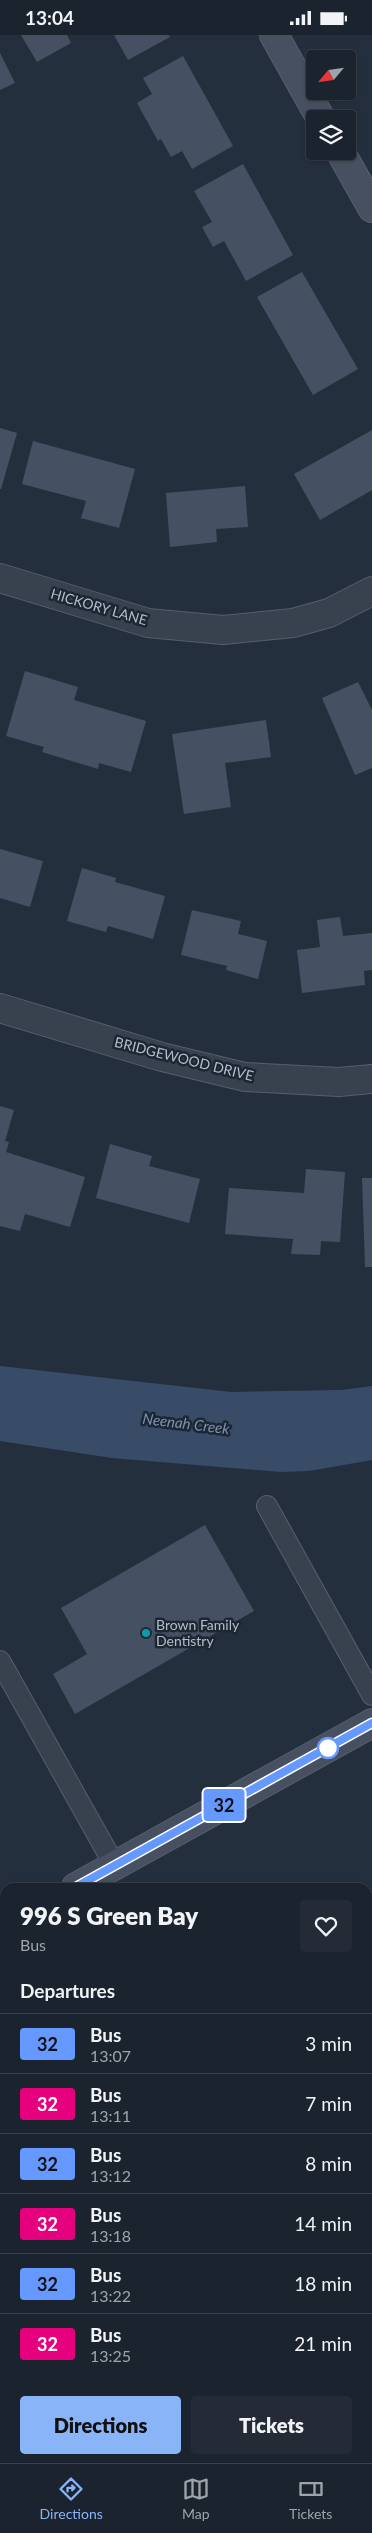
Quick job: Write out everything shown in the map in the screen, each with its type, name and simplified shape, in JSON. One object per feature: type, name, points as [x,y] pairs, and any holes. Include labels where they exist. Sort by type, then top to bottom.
[{"type":"main road","points":[[274,35],[316,110]]},
{"type":"main road","points":[[345,160],[372,208]]},
{"type":"main road","points":[[83,1883],[372,1723]]},
{"type":"street","name":"HICKORY LANE","points":[[0,578],[148,623],[222,630],[293,623],[329,613],[372,591]]},
{"type":"street","name":"BRIDGEWOOD DRIVE","points":[[0,1008],[162,1057],[244,1077],[339,1082],[372,1079]]},
{"type":"lane","points":[[267,1506],[372,1695]]},
{"type":"lane","points":[[0,1661],[115,1865]]},
{"type":"water","name":"Neenah Creek","points":[[0,1366],[231,1392],[342,1390],[372,1386],[372,1460],[309,1471],[281,1472],[112,1458],[0,1441]]},
{"type":"building","points":[[21,35],[67,35],[71,43],[37,62]]},
{"type":"building","points":[[114,35],[169,35],[170,37],[128,60]]},
{"type":"building","points":[[0,53],[15,83],[0,90]]},
{"type":"building","points":[[183,56],[233,146],[192,169],[182,151],[171,157],[161,139],[158,141],[137,103],[152,94],[143,78]]},
{"type":"building","points":[[243,164],[293,255],[246,281],[224,241],[213,247],[202,227],[212,222],[194,191]]},
{"type":"building","points":[[302,272],[358,369],[313,395],[257,297]]},
{"type":"building","points":[[0,428],[17,433],[1,489],[0,489]]},
{"type":"building","points":[[372,430],[372,490],[320,520],[294,474]]},
{"type":"building","points":[[33,441],[135,469],[119,528],[81,518],[86,501],[22,484]]},
{"type":"building","points":[[245,486],[248,527],[216,529],[217,542],[170,547],[166,493]]},
{"type":"building","points":[[25,671],[78,687],[74,700],[146,721],[131,772],[99,763],[98,769],[42,752],[44,747],[6,736]]},
{"type":"building","points":[[358,682],[372,710],[372,768],[355,775],[322,698]]},
{"type":"building","points":[[266,720],[271,757],[225,763],[231,807],[184,814],[172,734]]},
{"type":"building","points":[[0,849],[43,861],[30,907],[0,898]]},
{"type":"building","points":[[82,868],[116,878],[115,882],[165,896],[153,939],[108,926],[106,932],[67,921]]},
{"type":"building","points":[[192,910],[241,921],[238,934],[267,941],[258,979],[226,970],[227,966],[181,955]]},
{"type":"building","points":[[340,917],[343,936],[372,933],[372,970],[364,971],[365,985],[302,993],[297,950],[320,947],[317,920]]},
{"type":"building","points":[[0,1106],[14,1110],[5,1141],[9,1142],[6,1152],[85,1177],[70,1227],[25,1214],[20,1231],[0,1226]]},
{"type":"building","points":[[110,1144],[152,1156],[149,1166],[200,1179],[189,1223],[96,1198]]},
{"type":"building","points":[[306,1169],[345,1172],[340,1242],[321,1241],[320,1255],[291,1254],[293,1239],[225,1234],[229,1188],[304,1193]]},
{"type":"building","points":[[362,1178],[372,1178],[372,1267],[365,1267]]},
{"type":"building","name":"Brown Family Dentistry","points":[[205,1525],[254,1611],[75,1714],[53,1674],[87,1654],[61,1608]]},
{"type":"bus line","name":"32","points":[[83,1883],[372,1723]]},
{"type":"place","name":"Brown Family Dentistry","points":[[146,1633]]}]
